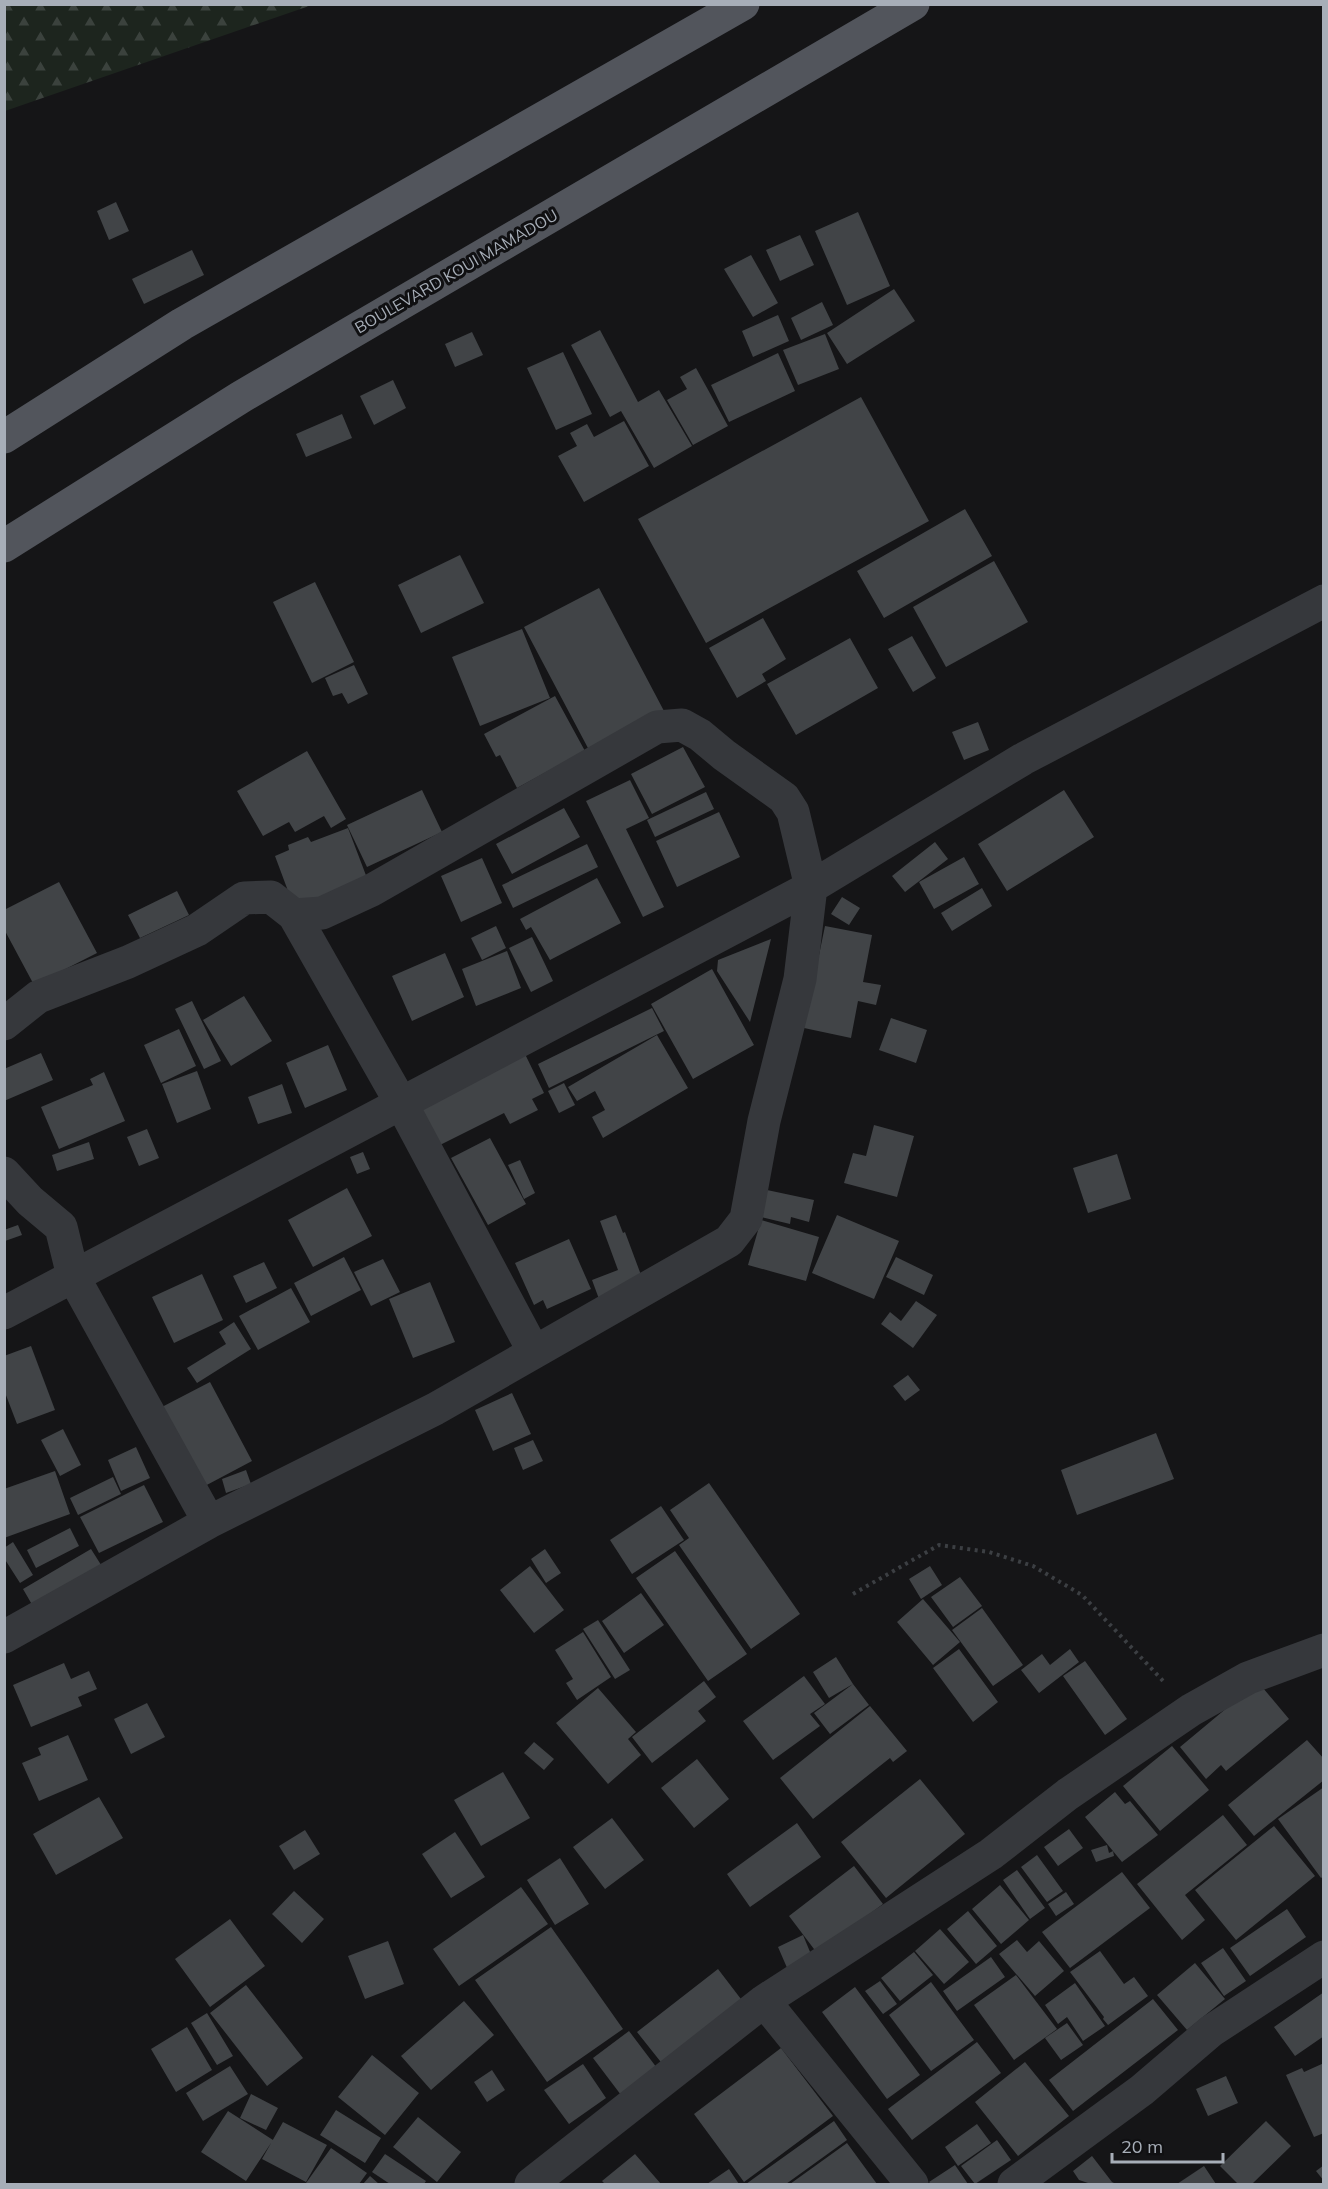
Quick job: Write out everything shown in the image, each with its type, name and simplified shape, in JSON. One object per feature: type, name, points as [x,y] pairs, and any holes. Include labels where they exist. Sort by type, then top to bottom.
[{"type":"main road","points":[[4,437],[182,324],[743,4]]},
{"type":"main road","name":"BOULEVARD KOUI MAMADOU","points":[[4,546],[241,397],[913,4]]},
{"type":"street","points":[[4,1313],[811,887],[1023,759],[1323,602]]},
{"type":"street","points":[[4,1637],[208,1522],[435,1409],[729,1241],[746,1219],[764,1121],[800,979],[811,887],[793,812],[784,798],[700,735],[681,725],[657,727],[372,890],[322,913],[294,915]]},
{"type":"street","points":[[4,1024],[38,997],[128,962],[196,930],[244,898],[270,897],[294,915],[401,1103],[534,1352]]},
{"type":"street","points":[[4,1173],[30,1202],[61,1227],[73,1276],[208,1522]]},
{"type":"street","points":[[531,2184],[764,2001],[991,1854],[1068,1794],[1191,1710],[1248,1678],[1323,1650]]},
{"type":"street","points":[[1014,2184],[1142,2090],[1211,2031],[1323,1957]]},
{"type":"street","points":[[764,2001],[912,2184]]},
{"type":"path","points":[[854,1594],[939,1545],[989,1552],[1033,1566],[1082,1595],[1191,1710]]},
{"type":"green space","points":[[5,4],[312,4],[312,5],[5,111]]},
{"type":"building","points":[[116,202],[129,231],[109,240],[97,211]]},
{"type":"building","points":[[858,212],[890,286],[847,305],[815,231]]},
{"type":"building","points":[[800,235],[814,265],[780,281],[766,250]]},
{"type":"building","points":[[192,250],[204,275],[144,304],[132,279]]},
{"type":"building","points":[[751,255],[778,303],[753,317],[724,269]]},
{"type":"building","points":[[894,289],[915,321],[847,364],[827,333]]},
{"type":"building","points":[[822,302],[833,325],[801,340],[791,318]]},
{"type":"building","points":[[778,315],[789,341],[753,357],[742,331]]},
{"type":"building","points":[[600,330],[638,402],[659,390],[692,446],[654,468],[621,411],[610,417],[571,345]]},
{"type":"building","points":[[472,332],[483,355],[455,367],[445,344]]},
{"type":"building","points":[[825,334],[839,369],[798,385],[783,350]]},
{"type":"building","points":[[563,352],[592,414],[556,430],[527,368]]},
{"type":"building","points":[[778,353],[795,391],[729,422],[711,385]]},
{"type":"building","points":[[696,368],[728,426],[693,445],[667,400],[687,389],[680,377]]},
{"type":"building","points":[[393,380],[406,408],[374,425],[360,396]]},
{"type":"building","points":[[861,397],[929,521],[706,643],[638,519]]},
{"type":"building","points":[[342,414],[352,438],[306,457],[296,434]]},
{"type":"building","points":[[624,421],[649,466],[584,502],[558,456],[577,446],[570,433],[587,424],[594,437]]},
{"type":"building","points":[[965,509],[992,556],[884,618],[857,571]]},
{"type":"building","points":[[460,555],[484,603],[421,633],[398,585]]},
{"type":"building","points":[[994,561],[1028,622],[946,667],[913,607]]},
{"type":"building","points":[[315,582],[354,662],[312,683],[273,602]]},
{"type":"building","points":[[599,588],[664,711],[589,750],[524,627]]},
{"type":"building","points":[[763,618],[786,659],[762,674],[766,681],[737,698],[709,648]]},
{"type":"building","points":[[522,629],[550,698],[480,726],[452,657]]},
{"type":"building","points":[[912,636],[936,678],[913,692],[888,649]]},
{"type":"building","points":[[850,638],[878,688],[796,735],[767,684]]},
{"type":"building","points":[[354,665],[368,694],[348,704],[342,693],[333,696],[325,678]]},
{"type":"building","points":[[555,696],[585,751],[517,788],[500,755],[496,757],[484,734]]},
{"type":"building","points":[[978,722],[989,750],[964,760],[952,732]]},
{"type":"building","points":[[683,747],[705,787],[652,814],[631,774]]},
{"type":"building","points":[[307,751],[346,819],[331,828],[324,816],[295,832],[289,822],[263,836],[237,791]]},
{"type":"building","points":[[630,780],[649,818],[626,829],[664,907],[643,917],[586,801]]},
{"type":"building","points":[[422,790],[442,832],[367,867],[347,825]]},
{"type":"building","points":[[1064,790],[1094,837],[1007,891],[978,844]]},
{"type":"building","points":[[706,792],[714,809],[655,837],[647,820]]},
{"type":"building","points":[[564,808],[580,837],[512,874],[496,844]]},
{"type":"building","points":[[719,812],[740,857],[677,887],[656,841]]},
{"type":"building","points":[[348,828],[367,878],[294,907],[275,856],[289,850],[288,845],[308,837],[311,842]]},
{"type":"building","points":[[935,842],[948,859],[905,892],[892,876]]},
{"type":"building","points":[[587,844],[598,867],[513,908],[502,885]]},
{"type":"building","points":[[964,857],[979,884],[934,909],[919,882]]},
{"type":"building","points":[[482,858],[502,903],[461,922],[441,876]]},
{"type":"building","points":[[597,878],[621,923],[550,960],[531,927],[526,930],[520,919]]},
{"type":"building","points":[[59,882],[97,953],[34,985],[4,929],[4,910]]},
{"type":"building","points":[[982,888],[992,906],[952,931],[941,913]]},
{"type":"building","points":[[177,891],[189,915],[140,938],[128,915]]},
{"type":"building","points":[[842,897],[860,908],[849,925],[831,914]]},
{"type":"building","points":[[496,926],[506,948],[482,960],[471,938]]},
{"type":"building","points":[[825,926],[872,935],[863,982],[881,985],[876,1005],[858,1001],[851,1038],[804,1028]]},
{"type":"building","points":[[532,937],[553,981],[531,992],[509,948]]},
{"type":"building","points":[[771,939],[750,1022],[717,971],[718,960]]},
{"type":"building","points":[[507,951],[521,988],[476,1006],[462,969]]},
{"type":"building","points":[[445,953],[464,997],[412,1021],[392,976]]},
{"type":"building","points":[[712,969],[754,1045],[693,1079],[651,1004]]},
{"type":"building","points":[[244,996],[272,1041],[231,1066],[203,1020]]},
{"type":"building","points":[[192,1001],[221,1061],[204,1069],[175,1009]]},
{"type":"building","points":[[652,1008],[664,1031],[549,1088],[538,1064]]},
{"type":"building","points":[[891,1018],[927,1030],[916,1063],[879,1050]]},
{"type":"building","points":[[179,1029],[196,1066],[161,1083],[144,1045]]},
{"type":"building","points":[[657,1035],[688,1088],[603,1138],[592,1117],[605,1110],[595,1091],[577,1101],[568,1087]]},
{"type":"building","points":[[328,1045],[347,1090],[305,1108],[286,1063]]},
{"type":"building","points":[[41,1053],[53,1080],[4,1101],[4,1069]]},
{"type":"building","points":[[525,1054],[544,1093],[532,1099],[538,1110],[510,1124],[504,1113],[432,1149],[412,1112]]},
{"type":"building","points":[[197,1071],[211,1109],[177,1123],[162,1084]]},
{"type":"building","points":[[104,1072],[125,1121],[59,1149],[41,1107],[93,1085],[90,1079]]},
{"type":"building","points":[[564,1083],[575,1105],[559,1113],[548,1091]]},
{"type":"building","points":[[282,1084],[292,1113],[258,1124],[248,1097]]},
{"type":"building","points":[[874,1125],[914,1136],[897,1197],[844,1183],[853,1153],[866,1156]]},
{"type":"building","points":[[147,1129],[159,1158],[139,1166],[127,1137]]},
{"type":"building","points":[[490,1138],[526,1204],[488,1225],[451,1158]]},
{"type":"building","points":[[89,1142],[94,1159],[57,1171],[52,1155]]},
{"type":"building","points":[[363,1152],[370,1169],[357,1174],[350,1157]]},
{"type":"building","points":[[1117,1154],[1131,1199],[1088,1213],[1073,1168]]},
{"type":"building","points":[[520,1160],[535,1193],[524,1199],[508,1165]]},
{"type":"building","points":[[347,1188],[372,1236],[313,1267],[288,1220]]},
{"type":"building","points":[[767,1190],[814,1200],[809,1222],[791,1217],[790,1224],[761,1217]]},
{"type":"building","points":[[616,1215],[623,1233],[625,1232],[644,1283],[599,1299],[592,1280],[618,1270],[600,1221]]},
{"type":"building","points":[[837,1215],[899,1241],[874,1299],[812,1273]]},
{"type":"building","points":[[761,1220],[819,1237],[806,1281],[748,1265]]},
{"type":"building","points":[[18,1225],[22,1235],[5,1241],[4,1230]]},
{"type":"building","points":[[569,1239],[591,1289],[547,1309],[543,1300],[534,1305],[515,1263]]},
{"type":"building","points":[[344,1257],[361,1290],[311,1316],[294,1283]]},
{"type":"building","points":[[896,1257],[933,1275],[924,1295],[886,1277]]},
{"type":"building","points":[[383,1259],[400,1292],[371,1306],[354,1272]]},
{"type":"building","points":[[264,1262],[277,1288],[246,1303],[233,1276]]},
{"type":"building","points":[[202,1274],[223,1320],[174,1343],[152,1297]]},
{"type":"building","points":[[430,1282],[455,1342],[413,1358],[389,1299]]},
{"type":"building","points":[[291,1288],[310,1322],[258,1350],[239,1316]]},
{"type":"building","points":[[916,1301],[937,1315],[913,1348],[881,1324],[890,1312],[901,1321]]},
{"type":"building","points":[[234,1322],[251,1349],[197,1383],[187,1368],[226,1344],[219,1332]]},
{"type":"building","points":[[31,1346],[55,1410],[17,1424],[4,1390],[4,1356]]},
{"type":"building","points":[[908,1375],[920,1390],[905,1401],[893,1386]]},
{"type":"building","points":[[210,1382],[252,1461],[203,1487],[160,1408]]},
{"type":"building","points":[[512,1393],[531,1434],[493,1451],[475,1410]]},
{"type":"building","points":[[63,1429],[81,1465],[60,1476],[41,1440]]},
{"type":"building","points":[[1156,1433],[1174,1479],[1077,1515],[1061,1470]]},
{"type":"building","points":[[533,1440],[543,1461],[523,1470],[514,1448]]},
{"type":"building","points":[[136,1447],[150,1478],[121,1491],[108,1460]]},
{"type":"building","points":[[246,1470],[251,1484],[226,1493],[222,1479]]},
{"type":"building","points":[[55,1471],[70,1514],[4,1538],[4,1489]]},
{"type":"building","points":[[113,1477],[121,1494],[78,1515],[70,1498]]},
{"type":"building","points":[[709,1483],[800,1614],[751,1649],[679,1545],[689,1538],[670,1510]]},
{"type":"building","points":[[144,1485],[163,1522],[99,1553],[80,1517]]},
{"type":"building","points":[[661,1506],[684,1540],[632,1574],[610,1540]]},
{"type":"building","points":[[70,1528],[79,1546],[36,1568],[27,1550]]},
{"type":"building","points":[[13,1542],[33,1575],[20,1583],[4,1558],[4,1548]]},
{"type":"building","points":[[91,1549],[103,1568],[34,1608],[23,1589]]},
{"type":"building","points":[[545,1549],[561,1573],[546,1583],[531,1559]]},
{"type":"building","points":[[675,1551],[747,1654],[708,1681],[636,1578]]},
{"type":"building","points":[[530,1566],[564,1610],[534,1633],[500,1590]]},
{"type":"building","points":[[930,1566],[942,1585],[921,1599],[909,1579]]},
{"type":"building","points":[[960,1577],[982,1606],[953,1627],[931,1597]]},
{"type":"building","points":[[641,1593],[664,1625],[624,1653],[602,1621]]},
{"type":"building","points":[[923,1599],[960,1642],[933,1665],[897,1622]]},
{"type":"building","points":[[982,1608],[1023,1665],[993,1686],[952,1630]]},
{"type":"building","points":[[598,1620],[630,1670],[615,1679],[583,1629]]},
{"type":"building","points":[[583,1632],[611,1677],[577,1700],[566,1683],[573,1679],[555,1650]]},
{"type":"building","points":[[959,1649],[998,1702],[973,1722],[933,1668]]},
{"type":"building","points":[[1070,1649],[1079,1662],[1039,1693],[1021,1670],[1042,1654],[1050,1665]]},
{"type":"building","points":[[836,1657],[853,1684],[829,1698],[813,1672]]},
{"type":"building","points":[[1085,1661],[1127,1719],[1105,1735],[1063,1676]]},
{"type":"building","points":[[64,1663],[71,1679],[89,1671],[97,1689],[78,1697],[82,1706],[31,1727],[13,1685]]},
{"type":"building","points":[[804,1676],[825,1704],[810,1714],[820,1726],[773,1760],[743,1721]]},
{"type":"building","points":[[704,1681],[716,1697],[698,1711],[706,1721],[652,1763],[632,1737]]},
{"type":"building","points":[[1258,1682],[1289,1719],[1226,1771],[1221,1765],[1206,1779],[1180,1747]]},
{"type":"building","points":[[853,1684],[869,1705],[830,1734],[814,1713]]},
{"type":"building","points":[[598,1688],[636,1732],[628,1739],[641,1755],[608,1784],[556,1723]]},
{"type":"building","points":[[147,1703],[165,1737],[131,1754],[114,1719]]},
{"type":"building","points":[[870,1706],[907,1751],[893,1762],[890,1758],[813,1819],[780,1778]]},
{"type":"building","points":[[68,1735],[88,1780],[39,1801],[22,1763],[41,1755],[38,1748]]},
{"type":"building","points":[[1307,1740],[1324,1759],[1324,1780],[1254,1836],[1228,1805]]},
{"type":"building","points":[[534,1742],[554,1759],[544,1770],[524,1753]]},
{"type":"building","points":[[1172,1746],[1209,1790],[1160,1831],[1123,1786]]},
{"type":"building","points":[[697,1759],[729,1799],[694,1828],[661,1788]]},
{"type":"building","points":[[503,1772],[530,1818],[481,1846],[454,1800]]},
{"type":"building","points":[[920,1779],[965,1834],[886,1898],[841,1842]]},
{"type":"building","points":[[1324,1787],[1324,1876],[1321,1878],[1278,1819]]},
{"type":"building","points":[[1115,1792],[1125,1804],[1130,1801],[1158,1835],[1122,1862],[1085,1817]]},
{"type":"building","points":[[99,1797],[123,1838],[56,1875],[33,1834]]},
{"type":"building","points":[[1223,1815],[1247,1845],[1185,1895],[1205,1920],[1182,1940],[1137,1884]]},
{"type":"building","points":[[612,1818],[644,1860],[605,1889],[573,1847]]},
{"type":"building","points":[[797,1823],[821,1857],[750,1907],[727,1874]]},
{"type":"building","points":[[1274,1826],[1315,1876],[1236,1940],[1195,1890]]},
{"type":"building","points":[[1069,1829],[1083,1848],[1058,1866],[1044,1847]]},
{"type":"building","points":[[305,1830],[320,1854],[294,1870],[279,1846]]},
{"type":"building","points":[[455,1832],[485,1877],[451,1898],[422,1854]]},
{"type":"building","points":[[1107,1845],[1109,1853],[1113,1851],[1114,1856],[1096,1862],[1091,1850]]},
{"type":"building","points":[[1037,1855],[1063,1891],[1047,1902],[1021,1867]]},
{"type":"building","points":[[560,1858],[589,1904],[555,1925],[527,1880]]},
{"type":"building","points":[[854,1866],[883,1904],[817,1953],[789,1916]]},
{"type":"building","points":[[1017,1870],[1045,1908],[1030,1919],[1003,1880]]},
{"type":"building","points":[[1122,1872],[1150,1908],[1070,1968],[1042,1932]]},
{"type":"building","points":[[1000,1885],[1029,1920],[1001,1944],[972,1909]]},
{"type":"building","points":[[521,1887],[548,1924],[459,1986],[433,1949]]},
{"type":"building","points":[[294,1891],[324,1919],[302,1943],[272,1914]]},
{"type":"building","points":[[1066,1892],[1074,1904],[1056,1916],[1048,1904]]},
{"type":"building","points":[[1287,1909],[1306,1937],[1250,1976],[1230,1948]]},
{"type":"building","points":[[968,1911],[997,1946],[976,1964],[947,1929]]},
{"type":"building","points":[[230,1919],[265,1966],[210,2007],[175,1959]]},
{"type":"building","points":[[551,1927],[623,2029],[547,2082],[475,1980]]},
{"type":"building","points":[[940,1929],[969,1962],[944,1984],[915,1951]]},
{"type":"building","points":[[803,1935],[813,1959],[788,1970],[778,1947]]},
{"type":"building","points":[[1017,1940],[1027,1952],[1039,1941],[1064,1971],[1035,1996],[999,1954]]},
{"type":"building","points":[[388,1941],[404,1984],[365,1999],[348,1956]]},
{"type":"building","points":[[1223,1948],[1246,1981],[1224,1996],[1201,1963]]},
{"type":"building","points":[[1100,1951],[1124,1984],[1134,1977],[1148,1996],[1108,2025],[1070,1972]]},
{"type":"building","points":[[914,1952],[933,1975],[900,2001],[881,1978]]},
{"type":"building","points":[[991,1957],[1005,1977],[957,2011],[943,1991]]},
{"type":"building","points":[[1195,1963],[1225,1999],[1187,2030],[1157,1995]]},
{"type":"building","points":[[718,1969],[744,2003],[664,2066],[637,2032]]},
{"type":"building","points":[[1016,1975],[1057,2029],[1014,2060],[974,2005]]},
{"type":"building","points":[[880,1981],[897,2004],[883,2014],[865,1991]]},
{"type":"building","points":[[931,1982],[974,2040],[931,2071],[889,2015]]},
{"type":"building","points":[[1075,1983],[1105,2026],[1083,2041],[1067,2017],[1058,2024],[1045,2005]]},
{"type":"building","points":[[246,1985],[303,2058],[267,2086],[210,2013]]},
{"type":"building","points":[[855,1987],[920,2075],[887,2099],[822,2012]]},
{"type":"building","points":[[1324,1992],[1324,2036],[1295,2056],[1274,2027]]},
{"type":"building","points":[[1153,1999],[1178,2030],[1073,2111],[1049,2080]]},
{"type":"building","points":[[464,2001],[494,2035],[431,2090],[401,2056]]},
{"type":"building","points":[[207,2013],[233,2056],[217,2065],[191,2023]]},
{"type":"building","points":[[1067,2023],[1083,2045],[1061,2060],[1045,2038]]},
{"type":"building","points":[[187,2027],[212,2070],[176,2092],[151,2049]]},
{"type":"building","points":[[629,2031],[657,2068],[621,2095],[593,2058]]},
{"type":"building","points":[[977,2042],[1001,2073],[912,2140],[888,2109]]},
{"type":"building","points":[[781,2048],[833,2116],[744,2182],[694,2114]]},
{"type":"building","points":[[372,2055],[419,2093],[385,2135],[338,2097]]},
{"type":"building","points":[[1025,2062],[1069,2116],[1018,2156],[975,2102]]},
{"type":"building","points":[[1324,2063],[1324,2133],[1314,2137],[1286,2075],[1302,2068],[1304,2072]]},
{"type":"building","points":[[583,2064],[606,2098],[569,2124],[544,2090]]},
{"type":"building","points":[[230,2066],[248,2094],[203,2121],[186,2093]]},
{"type":"building","points":[[492,2070],[505,2090],[487,2102],[474,2082]]},
{"type":"building","points":[[1226,2076],[1238,2103],[1208,2116],[1196,2089]]},
{"type":"building","points":[[251,2094],[278,2108],[266,2130],[240,2118]]},
{"type":"building","points":[[336,2110],[381,2138],[365,2163],[320,2135]]},
{"type":"building","points":[[228,2111],[273,2140],[246,2181],[201,2152]]},
{"type":"building","points":[[418,2117],[461,2152],[437,2182],[393,2147]]},
{"type":"building","points":[[834,2121],[847,2140],[786,2184],[746,2184]]},
{"type":"building","points":[[1266,2121],[1291,2146],[1252,2184],[1238,2184],[1220,2166]]},
{"type":"building","points":[[283,2122],[327,2145],[306,2182],[262,2159]]},
{"type":"building","points":[[977,2124],[991,2143],[958,2166],[945,2147]]},
{"type":"building","points":[[997,2140],[1011,2160],[975,2184],[961,2166]]},
{"type":"building","points":[[847,2143],[877,2184],[790,2184]]},
{"type":"building","points":[[331,2148],[367,2173],[359,2184],[306,2183]]},
{"type":"building","points":[[385,2154],[426,2181],[424,2184],[390,2184],[372,2172]]},
{"type":"building","points":[[635,2154],[661,2184],[605,2184],[602,2181]]},
{"type":"building","points":[[1092,2156],[1116,2184],[1091,2184],[1079,2180],[1073,2171]]},
{"type":"building","points":[[955,2165],[968,2184],[931,2184],[929,2182]]},
{"type":"building","points":[[1324,2165],[1324,2181],[1316,2171]]},
{"type":"building","points":[[1204,2166],[1216,2184],[1177,2184]]},
{"type":"building","points":[[729,2169],[739,2184],[707,2184]]},
{"type":"building","points":[[370,2176],[379,2184],[363,2184]]}]
